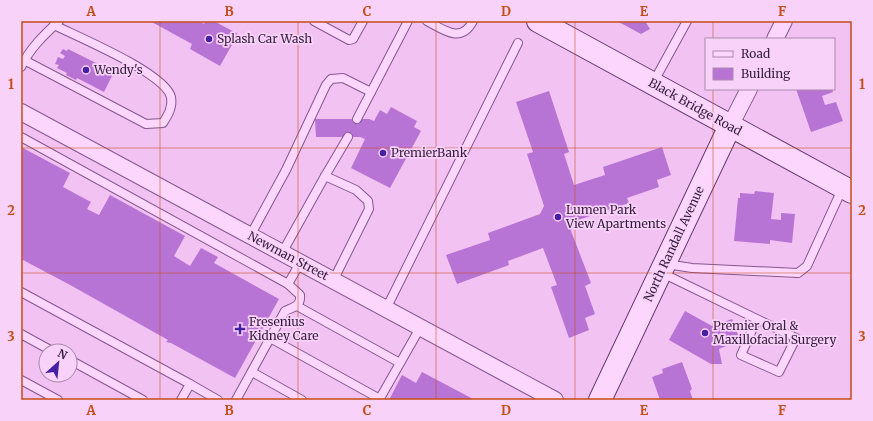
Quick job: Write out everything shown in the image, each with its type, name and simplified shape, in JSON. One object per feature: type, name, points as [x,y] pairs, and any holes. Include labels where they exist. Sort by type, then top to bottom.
[{"type":"street","name":"Black Bridge Road","points":[[538,21],[848,190]]},
{"type":"street","points":[[776,38],[784,21]]},
{"type":"street","name":"North Randall Avenue","points":[[600,400],[748,90]]},
{"type":"street","name":"Newman Street","points":[[21,112],[554,400]]},
{"type":"lane","points":[[314,21],[349,40],[353,39],[363,21]]},
{"type":"lane","points":[[357,119],[408,21]]},
{"type":"lane","points":[[427,21],[454,35],[464,33],[473,21]]},
{"type":"lane","points":[[652,84],[687,21]]},
{"type":"lane","points":[[57,23],[130,62],[160,81],[171,96],[170,111],[163,123],[146,124],[23,63],[38,40],[57,23]]},
{"type":"lane","points":[[386,309],[518,44]]},
{"type":"lane","points":[[250,236],[286,170],[326,85],[331,78],[343,78],[371,92]]},
{"type":"lane","points":[[21,137],[288,284],[300,295],[300,300],[297,306],[285,311],[236,400]]},
{"type":"lane","points":[[282,253],[348,137]]},
{"type":"lane","points":[[325,176],[356,190],[368,201],[369,209],[333,281]]},
{"type":"lane","points":[[663,268],[798,273],[807,266],[848,190]]},
{"type":"lane","points":[[288,284],[300,263]]},
{"type":"lane","points":[[663,268],[757,319],[796,338],[779,372],[741,355],[757,319]]},
{"type":"lane","points":[[21,292],[218,400]]},
{"type":"lane","points":[[297,306],[400,362]]},
{"type":"lane","points":[[270,338],[380,399],[420,328]]},
{"type":"lane","points":[[21,334],[38,343]]},
{"type":"lane","points":[[78,364],[143,400]]},
{"type":"lane","points":[[252,372],[302,400]]},
{"type":"lane","points":[[21,380],[58,400]]},
{"type":"lane","points":[[181,400],[190,384]]},
{"type":"building","name":"Splash Car Wash","points":[[150,21],[199,21],[204,24],[205,21],[214,21],[238,34],[220,66],[190,49],[192,44]]},
{"type":"building","points":[[617,21],[645,21],[650,29],[641,34]]},
{"type":"building","name":"Wendy's","points":[[63,49],[67,51],[68,49],[114,72],[104,92],[77,78],[76,80],[66,75],[67,73],[57,68],[59,65],[55,64],[58,57],[63,59],[65,56],[60,53]]},
{"type":"building","points":[[796,90],[832,90],[833,92],[822,96],[825,105],[836,102],[843,121],[811,132]]},
{"type":"building","name":"Lumen Park View Apartments","points":[[549,91],[569,152],[564,154],[574,185],[605,175],[603,167],[662,147],[671,175],[657,180],[659,187],[627,198],[629,203],[575,221],[571,231],[591,283],[585,286],[595,314],[585,318],[589,330],[569,338],[551,287],[557,285],[543,248],[508,261],[509,265],[457,284],[446,255],[490,240],[488,233],[540,214],[544,206],[527,154],[533,152],[516,102]]},
{"type":"building","name":"PremierBank","points":[[391,107],[417,121],[414,127],[421,131],[390,188],[351,168],[365,139],[360,137],[316,137],[315,119],[369,119],[374,121],[380,110],[387,114]]},
{"type":"building","points":[[21,147],[70,173],[63,187],[91,202],[87,209],[99,215],[110,195],[185,236],[174,256],[190,266],[201,248],[218,257],[214,263],[279,299],[235,378],[171,343],[166,342],[168,340],[72,286],[23,260],[21,262]]},
{"type":"building","points":[[755,191],[774,193],[771,219],[781,220],[781,213],[795,214],[792,243],[770,240],[770,244],[734,241],[738,198],[740,198],[740,193],[754,194]]},
{"type":"building","name":"Premier Oral & Maxillofacial Surgery","points":[[685,311],[712,326],[732,319],[740,340],[719,349],[722,364],[711,364],[669,340]]},
{"type":"building","points":[[682,362],[692,389],[690,391],[693,400],[660,400],[652,377],[663,373],[662,369]]},
{"type":"building","points":[[422,372],[475,400],[389,400],[402,375],[416,383]]},
{"type":"place","name":"Splash Car Wash","points":[[209,39]]},
{"type":"place","name":"Wendy's","points":[[86,70]]},
{"type":"place","name":"PremierBank","points":[[383,153]]},
{"type":"place","name":"Lumen Park View Apartments","points":[[558,217]]},
{"type":"place","name":"Fresenius Kidney Care","points":[[240,329]]},
{"type":"place","name":"Premier Oral & Maxillofacial Surgery","points":[[705,333]]}]
